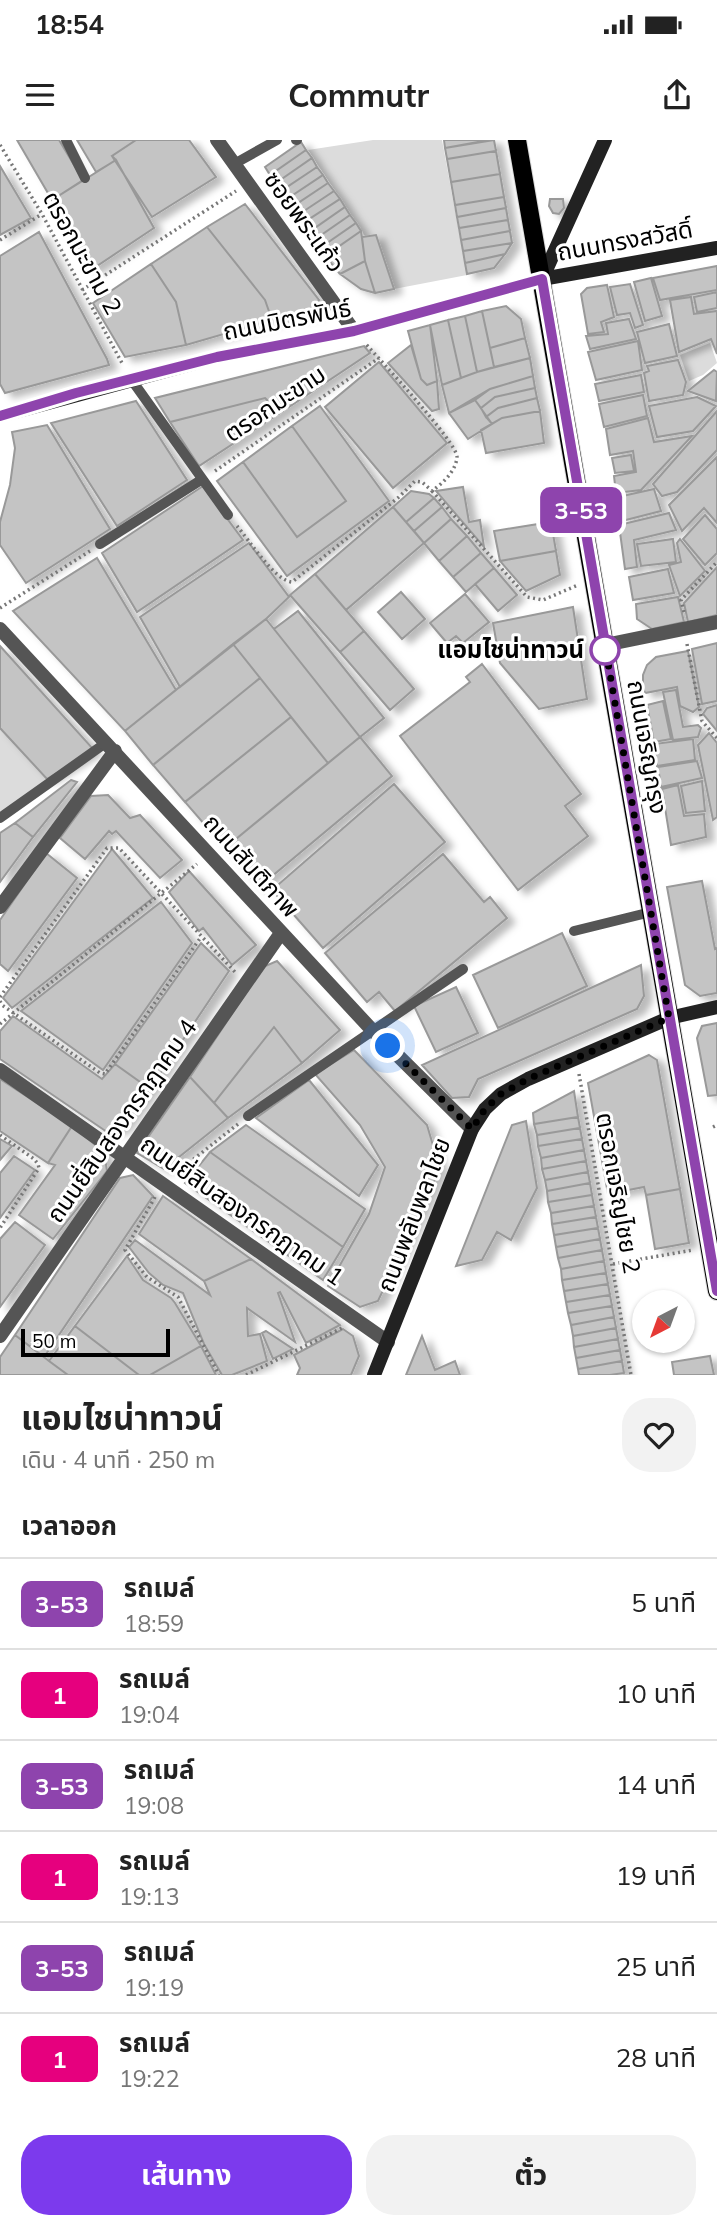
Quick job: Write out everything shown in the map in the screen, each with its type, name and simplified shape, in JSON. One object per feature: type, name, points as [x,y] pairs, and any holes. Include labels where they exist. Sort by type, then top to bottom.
[{"type":"main road","name":"ถนนเจริญกรุง","points":[[517,140],[717,1291]]},
{"type":"street","name":"ซอยพระแก้ว","points":[[217,140],[354,331]]},
{"type":"street","points":[[542,279],[605,140]]},
{"type":"street","name":"ถนนทรงสวัสดิ์","points":[[542,279],[717,248]]},
{"type":"street","name":"ถนนมิตรพันธ์","points":[[0,416],[217,357],[354,331],[542,279]]},
{"type":"street","points":[[605,645],[717,622]]},
{"type":"street","name":"ถนนสันติภาพ","points":[[0,629],[372,1030],[472,1129]]},
{"type":"street","points":[[0,907],[111,747]]},
{"type":"street","name":"ถนนยี่สิบสองกรกฎาคม 4","points":[[0,1336],[281,933]]},
{"type":"street","name":"ถนนพลับพลาไชย","points":[[374,1375],[472,1129],[485,1109],[501,1094],[528,1079],[669,1018],[717,1007]]},
{"type":"street","name":"ถนนยี่สิบสองกรกฎาคม 1","points":[[0,1070],[388,1342]]},
{"type":"lane","points":[[66,140],[85,177]]},
{"type":"lane","points":[[234,164],[276,140]]},
{"type":"lane","points":[[131,379],[228,515]]},
{"type":"lane","points":[[100,544],[201,480]]},
{"type":"lane","points":[[0,818],[111,747]]},
{"type":"lane","points":[[574,931],[651,912]]},
{"type":"lane","points":[[248,1116],[463,969]]},
{"type":"path","name":"ตรอกมะขาม 2","points":[[0,145],[42,214],[131,379]]},
{"type":"path","points":[[82,290],[248,183]]},
{"type":"path","points":[[0,240],[42,214]]},
{"type":"path","name":"ตรอกมะขาม","points":[[201,480],[379,358],[456,452],[457,459],[453,469],[444,482],[432,491]]},
{"type":"path","points":[[228,515],[276,575],[285,582],[292,582],[399,497],[415,481],[422,482],[527,597],[543,600],[593,579]]},
{"type":"path","points":[[0,608],[100,544]]},
{"type":"path","points":[[717,562],[681,600],[702,721],[717,738]]},
{"type":"path","points":[[201,937],[104,1074],[2,1005],[0,999],[107,848],[119,848],[247,983]]},
{"type":"path","points":[[0,1024],[209,854]]},
{"type":"path","name":"ตรอกเจริญไชย 2","points":[[576,1058],[631,1375]]},
{"type":"path","points":[[219,1375],[178,1297],[147,1277],[125,1250],[163,1184],[248,1116]]},
{"type":"path","points":[[0,1135],[34,1159],[39,1168],[0,1228]]},
{"type":"path","points":[[612,1264],[709,1248]]},
{"type":"path","points":[[246,1375],[358,1321]]},
{"type":"shaded area","points":[[373,140],[442,140],[467,275],[394,289],[376,235],[365,236],[308,150]]},
{"type":"shaded area","points":[[710,343],[717,363],[703,375],[689,381],[680,355]]},
{"type":"shaded area","points":[[0,728],[47,779],[0,814]]},
{"type":"building","points":[[17,140],[59,140],[83,180],[52,200]]},
{"type":"building","points":[[77,140],[136,140],[112,156],[116,160],[96,172]]},
{"type":"building","points":[[136,140],[189,140],[216,177],[152,217],[112,156]]},
{"type":"building","points":[[444,140],[489,140],[445,148]]},
{"type":"building","points":[[494,140],[496,151],[447,159],[445,148]]},
{"type":"building","points":[[301,142],[306,150],[270,175],[265,167]]},
{"type":"building","points":[[306,150],[312,158],[276,183],[270,175]]},
{"type":"building","points":[[496,151],[500,174],[451,182],[447,159]]},
{"type":"building","points":[[312,158],[317,167],[281,191],[276,183]]},
{"type":"building","points":[[116,160],[154,228],[91,270],[52,200]]},
{"type":"building","points":[[0,166],[31,218],[0,235]]},
{"type":"building","points":[[317,167],[323,175],[287,199],[281,191]]},
{"type":"building","points":[[500,174],[504,197],[455,205],[451,182]]},
{"type":"building","points":[[323,175],[328,183],[292,207],[287,199]]},
{"type":"building","points":[[328,183],[334,191],[298,215],[292,207]]},
{"type":"building","points":[[334,191],[340,199],[303,223],[298,215]]},
{"type":"building","points":[[504,197],[506,208],[457,217],[455,205]]},
{"type":"building","points":[[340,199],[345,207],[309,232],[303,223]]},
{"type":"building","points":[[550,199],[563,199],[564,208],[559,214],[553,213],[549,206]]},
{"type":"building","points":[[245,204],[319,300],[314,313],[272,320],[265,300],[207,227]]},
{"type":"building","points":[[345,207],[350,215],[314,240],[309,232]]},
{"type":"building","points":[[506,208],[508,220],[459,228],[457,217]]},
{"type":"building","points":[[350,215],[356,223],[320,248],[314,240]]},
{"type":"building","points":[[508,220],[510,231],[461,240],[459,228]]},
{"type":"building","points":[[356,223],[361,231],[325,256],[320,248]]},
{"type":"building","points":[[207,227],[265,300],[272,320],[186,345],[176,302],[151,264]]},
{"type":"building","points":[[361,231],[365,261],[340,274],[325,256]]},
{"type":"building","points":[[510,231],[512,243],[463,251],[461,240]]},
{"type":"building","points":[[39,232],[109,365],[5,393],[0,384],[0,256]]},
{"type":"building","points":[[376,235],[394,289],[375,293],[365,261],[362,237]]},
{"type":"building","points":[[512,243],[505,254],[465,263],[463,251]]},
{"type":"building","points":[[505,254],[494,268],[467,274],[465,263]]},
{"type":"building","points":[[365,261],[375,293],[361,289],[340,274]]},
{"type":"building","points":[[151,264],[176,302],[186,345],[125,357],[93,303]]},
{"type":"building","points":[[717,266],[717,290],[660,300],[653,278]]},
{"type":"building","points":[[651,278],[662,316],[645,321],[634,282]]},
{"type":"building","points":[[630,284],[643,325],[635,328],[630,313],[617,315],[610,287]]},
{"type":"building","points":[[607,285],[614,317],[601,322],[604,332],[588,334],[581,294],[587,288]]},
{"type":"building","points":[[717,292],[717,308],[697,312],[694,297]]},
{"type":"building","points":[[691,297],[694,314],[717,311],[717,354],[711,339],[679,352],[670,300]]},
{"type":"building","points":[[506,306],[521,319],[525,338],[490,348],[482,311]]},
{"type":"building","points":[[482,311],[494,367],[477,372],[465,316]]},
{"type":"building","points":[[465,316],[477,372],[461,378],[448,320]]},
{"type":"building","points":[[629,319],[636,339],[590,349],[586,336],[608,334],[606,323]]},
{"type":"building","points":[[448,320],[461,378],[442,385],[430,325]]},
{"type":"building","points":[[669,324],[677,356],[645,363],[637,332]]},
{"type":"building","points":[[430,325],[437,381],[427,385],[421,379],[408,331]]},
{"type":"building","points":[[525,338],[530,358],[494,367],[490,348]]},
{"type":"building","points":[[638,341],[642,370],[596,380],[588,352]]},
{"type":"building","points":[[411,345],[421,379],[427,385],[437,381],[439,409],[432,411],[388,363]]},
{"type":"building","points":[[364,346],[370,353],[280,413],[265,398],[170,422],[155,398]]},
{"type":"building","points":[[530,358],[533,376],[490,389],[449,413],[442,385],[477,372]]},
{"type":"building","points":[[678,360],[686,382],[683,395],[649,401],[644,373],[649,371],[647,366]]},
{"type":"building","points":[[379,362],[447,443],[393,488],[325,407]]},
{"type":"building","points":[[714,370],[717,372],[716,401],[688,391]]},
{"type":"building","points":[[641,375],[644,392],[599,401],[595,384]]},
{"type":"building","points":[[533,376],[535,388],[495,397],[481,408],[475,400],[490,389]]},
{"type":"building","points":[[535,388],[537,398],[498,408],[486,417],[481,408],[495,397]]},
{"type":"building","points":[[643,395],[647,416],[604,427],[599,404]]},
{"type":"building","points":[[697,397],[716,406],[693,431],[657,437],[649,406]]},
{"type":"building","points":[[265,398],[280,413],[199,466],[170,422]]},
{"type":"building","points":[[537,398],[540,411],[502,418],[492,424],[486,417],[498,408]]},
{"type":"building","points":[[475,400],[492,424],[468,439],[449,413]]},
{"type":"building","points":[[136,401],[187,480],[117,526],[51,423]]},
{"type":"building","points":[[320,406],[389,501],[287,576],[217,481],[243,462],[297,537],[346,501],[292,426]]},
{"type":"building","points":[[540,411],[544,443],[486,453],[481,430],[502,418]]},
{"type":"building","points":[[717,411],[717,450],[677,492],[662,496],[653,484]]},
{"type":"building","points":[[648,418],[654,442],[692,436],[641,490],[616,493],[614,476],[636,472],[633,451],[610,455],[606,429]]},
{"type":"building","points":[[47,425],[110,529],[26,583],[0,545],[0,522],[10,485],[15,448],[12,432]]},
{"type":"building","points":[[292,426],[346,501],[297,537],[243,462]]},
{"type":"building","points":[[631,455],[634,471],[615,473],[612,458]]},
{"type":"building","points":[[717,457],[717,523],[704,508],[682,531],[669,505]]},
{"type":"building","points":[[203,486],[243,540],[137,612],[102,553]]},
{"type":"building","points":[[463,487],[469,522],[480,520],[484,547],[436,491]]},
{"type":"building","points":[[654,489],[661,511],[622,521],[618,497]]},
{"type":"building","points":[[411,491],[429,494],[434,498],[406,522],[393,507]]},
{"type":"building","points":[[434,498],[442,507],[414,531],[406,522]]},
{"type":"building","points":[[393,507],[424,543],[346,610],[315,574]]},
{"type":"building","points":[[442,507],[451,519],[424,543],[414,531]]},
{"type":"building","points":[[669,513],[676,530],[634,540],[637,567],[625,569],[619,525]]},
{"type":"building","points":[[705,515],[717,529],[717,553],[705,565],[683,539]]},
{"type":"building","points":[[451,519],[467,536],[439,561],[424,543]]},
{"type":"building","points":[[551,522],[556,551],[500,561],[494,531]]},
{"type":"building","points":[[467,536],[481,553],[453,577],[439,561]]},
{"type":"building","points":[[673,539],[676,562],[641,566],[637,544]]},
{"type":"building","points":[[680,539],[705,571],[680,596],[669,565],[681,562],[677,543]]},
{"type":"building","points":[[249,543],[289,597],[266,619],[180,687],[140,617]]},
{"type":"building","points":[[556,551],[560,575],[526,591],[500,561]]},
{"type":"building","points":[[481,553],[494,568],[466,592],[453,577]]},
{"type":"building","points":[[97,558],[176,690],[125,731],[13,611]]},
{"type":"building","points":[[717,567],[717,615],[688,622],[684,603]]},
{"type":"building","points":[[494,568],[517,595],[498,611],[475,584]]},
{"type":"building","points":[[668,569],[674,593],[633,600],[629,577]]},
{"type":"building","points":[[315,574],[364,631],[340,652],[290,595]]},
{"type":"building","points":[[401,592],[425,619],[402,639],[378,612]]},
{"type":"building","points":[[465,594],[489,622],[463,643],[456,636],[447,643],[430,623]]},
{"type":"building","points":[[678,597],[684,622],[652,629],[637,619],[636,604]]},
{"type":"building","points":[[573,607],[587,699],[539,709],[500,663],[493,623]]},
{"type":"building","points":[[298,611],[384,718],[360,737],[274,629]]},
{"type":"building","points":[[266,619],[360,737],[328,763],[233,644]]},
{"type":"building","points":[[364,631],[414,689],[390,710],[340,652]]},
{"type":"building","points":[[717,643],[717,701],[702,704],[692,649]]},
{"type":"building","points":[[233,644],[260,678],[153,765],[125,731]]},
{"type":"building","points":[[0,646],[94,750],[47,779],[0,728]]},
{"type":"building","points":[[688,651],[699,707],[693,712],[680,706],[677,687],[645,693],[643,687],[643,675],[647,665],[656,657]]},
{"type":"building","name":"แอมไชน่าทาวน์","points":[[482,664],[581,794],[565,806],[588,836],[518,890],[400,736],[470,682],[466,677]]},
{"type":"building","points":[[260,678],[291,717],[185,802],[153,765]]},
{"type":"building","points":[[676,690],[683,727],[698,725],[701,728],[698,737],[673,740],[663,692]]},
{"type":"building","points":[[663,701],[671,739],[654,742],[647,705]]},
{"type":"building","points":[[717,705],[717,731],[703,714],[707,708]]},
{"type":"building","points":[[291,717],[328,763],[225,848],[185,802]]},
{"type":"building","points":[[709,733],[717,743],[717,817],[713,820],[698,745]]},
{"type":"building","points":[[360,737],[392,776],[259,887],[225,848]]},
{"type":"building","points":[[693,739],[695,760],[657,766],[654,744]]},
{"type":"building","points":[[697,761],[702,778],[661,787],[658,767]]},
{"type":"building","points":[[71,780],[77,782],[33,837],[15,823]]},
{"type":"building","points":[[702,781],[705,811],[686,813],[681,786]]},
{"type":"building","points":[[394,784],[445,842],[323,948],[272,890]]},
{"type":"building","points":[[678,785],[684,816],[704,814],[706,837],[671,845],[662,789]]},
{"type":"building","points":[[108,795],[130,818],[140,815],[182,860],[160,878],[116,831],[112,834],[109,831],[85,859],[60,838],[91,796]]},
{"type":"building","points":[[15,823],[33,837],[0,882],[0,833]]},
{"type":"building","points":[[112,849],[153,898],[12,1008],[3,998]]},
{"type":"building","points":[[46,853],[77,878],[8,971],[0,964],[0,920]]},
{"type":"building","points":[[443,854],[484,902],[490,897],[507,918],[395,1011],[379,992],[367,1002],[325,953]]},
{"type":"building","points":[[189,871],[256,945],[232,965],[203,928],[199,931],[169,892]]},
{"type":"building","points":[[702,881],[715,949],[717,948],[717,993],[700,996],[685,985],[667,887]]},
{"type":"building","points":[[161,902],[192,943],[103,1070],[21,1011]]},
{"type":"building","points":[[562,933],[587,986],[498,1028],[473,975]]},
{"type":"building","points":[[201,943],[229,971],[150,1089],[115,1064]]},
{"type":"building","points":[[277,961],[340,1030],[302,1063],[274,1027],[214,1103],[190,1077],[263,967]]},
{"type":"building","points":[[641,965],[644,996],[637,1009],[478,1079],[469,1097],[452,1098],[422,1065]]},
{"type":"building","points":[[456,987],[478,1033],[436,1052],[414,1006]]},
{"type":"building","points":[[13,1016],[102,1079],[115,1064],[150,1089],[122,1128],[107,1132],[0,1059],[0,1031]]},
{"type":"building","points":[[717,1023],[717,1095],[708,1096],[697,1038],[702,1026]]},
{"type":"building","points":[[274,1027],[302,1063],[228,1118],[214,1103]]},
{"type":"building","points":[[354,1050],[427,1125],[440,1169],[378,1301],[360,1307],[328,1286],[369,1214],[385,1167],[360,1125],[315,1074]]},
{"type":"building","points":[[649,1055],[657,1060],[680,1189],[646,1195],[644,1187],[608,1194],[588,1083]]},
{"type":"building","points":[[190,1077],[228,1118],[164,1169],[137,1153]]},
{"type":"building","points":[[0,1079],[72,1126],[48,1163],[0,1131]]},
{"type":"building","points":[[309,1080],[378,1165],[359,1196],[256,1118]]},
{"type":"building","points":[[574,1091],[578,1117],[534,1124],[533,1113]]},
{"type":"building","points":[[578,1117],[580,1128],[537,1135],[534,1124]]},
{"type":"building","points":[[526,1121],[537,1188],[511,1240],[497,1232],[482,1260],[456,1266],[512,1125]]},
{"type":"building","points":[[246,1125],[365,1209],[343,1247],[210,1152]]},
{"type":"building","points":[[72,1126],[104,1152],[107,1171],[53,1239],[19,1215],[55,1165],[48,1163]]},
{"type":"building","points":[[580,1128],[582,1139],[538,1146],[537,1135]]},
{"type":"building","points":[[0,1139],[12,1146],[0,1160]]},
{"type":"building","points":[[582,1139],[584,1150],[541,1158],[538,1146]]},
{"type":"building","points":[[584,1150],[586,1161],[542,1169],[541,1158]]},
{"type":"building","points":[[210,1152],[343,1247],[323,1280],[185,1183]]},
{"type":"building","points":[[14,1156],[35,1170],[0,1218],[0,1173]]},
{"type":"building","points":[[586,1161],[588,1172],[545,1180],[542,1169]]},
{"type":"building","points":[[588,1172],[590,1183],[547,1191],[545,1180]]},
{"type":"building","points":[[133,1175],[153,1196],[44,1357],[15,1335],[120,1178]]},
{"type":"building","points":[[590,1183],[592,1195],[548,1202],[547,1191]]},
{"type":"building","points":[[680,1189],[689,1243],[655,1249],[646,1195]]},
{"type":"building","points":[[592,1195],[594,1206],[551,1213],[548,1202]]},
{"type":"building","points":[[163,1196],[251,1259],[204,1281],[139,1234]]},
{"type":"building","points":[[594,1206],[596,1217],[552,1224],[551,1213]]},
{"type":"building","points":[[596,1217],[598,1228],[554,1235],[552,1224]]},
{"type":"building","points":[[15,1222],[45,1245],[0,1307],[0,1239]]},
{"type":"building","points":[[598,1228],[600,1239],[556,1247],[554,1235]]},
{"type":"building","points":[[600,1239],[602,1250],[558,1258],[556,1247]]},
{"type":"building","points":[[135,1240],[210,1295],[204,1281],[251,1259],[340,1325],[306,1343],[280,1292],[278,1293],[295,1342],[247,1308],[248,1336],[260,1334],[267,1361],[232,1375],[222,1375],[204,1344],[183,1293],[163,1285],[149,1273],[129,1247]]},
{"type":"building","points":[[602,1250],[604,1261],[561,1269],[558,1258]]},
{"type":"building","points":[[127,1256],[143,1280],[171,1298],[201,1346],[150,1375],[139,1375],[75,1326]]},
{"type":"building","points":[[604,1261],[606,1273],[562,1280],[561,1269]]},
{"type":"building","points":[[606,1273],[608,1284],[564,1291],[562,1280]]},
{"type":"building","points":[[608,1284],[610,1295],[566,1302],[564,1291]]},
{"type":"building","points":[[610,1295],[612,1306],[568,1313],[566,1302]]},
{"type":"building","points":[[612,1306],[614,1317],[571,1325],[568,1313]]},
{"type":"building","points":[[614,1317],[616,1328],[573,1336],[571,1325]]},
{"type":"building","points":[[75,1326],[139,1375],[68,1375],[49,1361]]},
{"type":"building","points":[[616,1328],[618,1339],[574,1347],[573,1336]]},
{"type":"building","points":[[343,1329],[353,1336],[359,1356],[351,1375],[297,1375],[300,1368],[294,1355]]},
{"type":"building","points":[[266,1331],[293,1349],[273,1359],[262,1333]]},
{"type":"building","points":[[15,1335],[68,1375],[0,1375],[0,1357]]},
{"type":"building","points":[[422,1336],[435,1370],[455,1361],[460,1375],[406,1375]]},
{"type":"building","points":[[618,1339],[620,1350],[576,1358],[574,1347]]},
{"type":"building","points":[[201,1346],[216,1375],[150,1375]]},
{"type":"building","points":[[620,1350],[622,1361],[578,1369],[576,1358]]},
{"type":"building","points":[[710,1356],[714,1375],[674,1375],[672,1362]]},
{"type":"building","points":[[622,1361],[624,1373],[579,1375],[578,1369]]},
{"type":"bus line","name":"3-53","points":[[0,416],[76,393],[217,357],[354,331],[542,279],[717,1291]]},
{"type":"place","name":"แอมไชน่าทาวน์","points":[[605,650]]},
{"type":"route","points":[[388,1046],[472,1129],[485,1109],[501,1094],[528,1079],[669,1018],[605,645],[605,650]]}]
